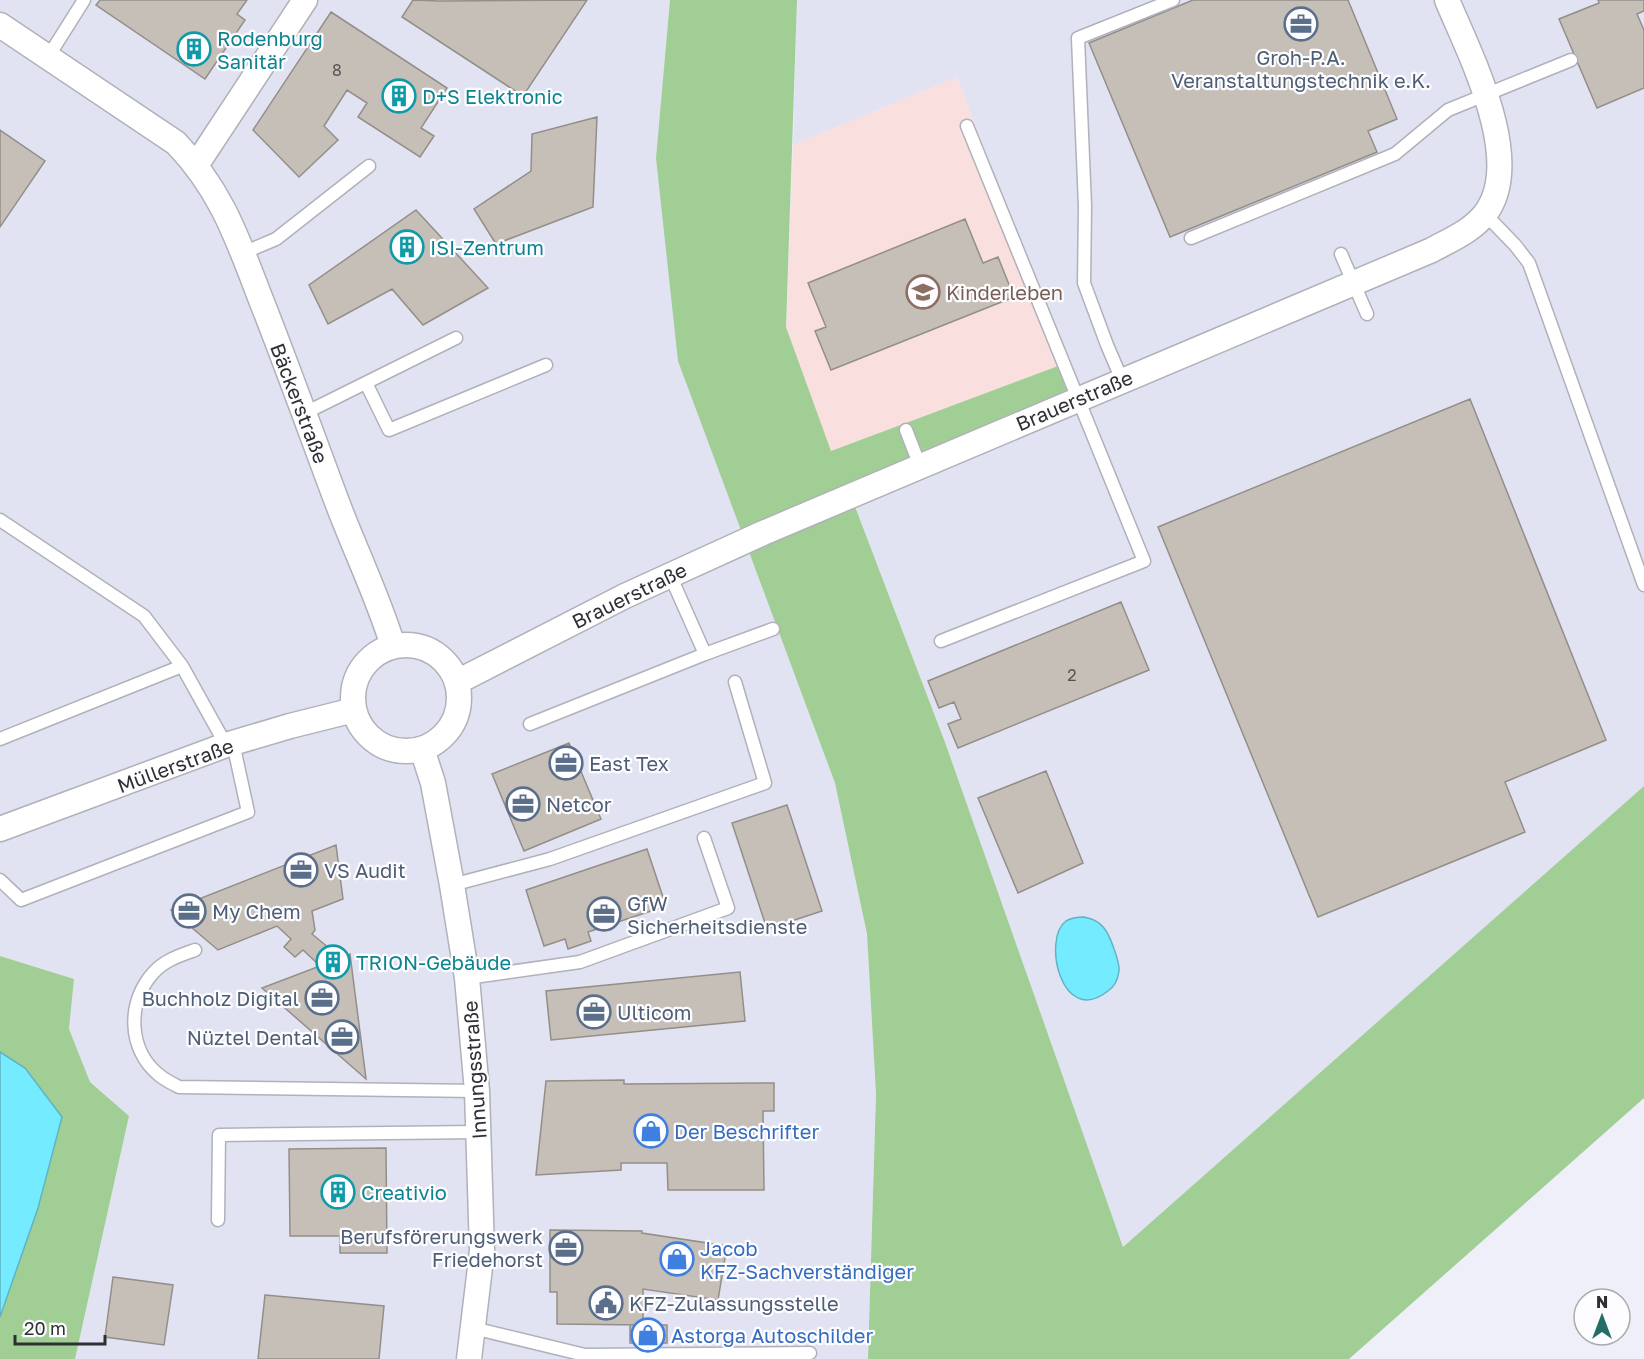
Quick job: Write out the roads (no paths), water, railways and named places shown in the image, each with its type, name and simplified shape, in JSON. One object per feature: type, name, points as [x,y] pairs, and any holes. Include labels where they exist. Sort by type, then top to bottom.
[{"type":"street","points":[[197,164],[305,0]]},
{"type":"street","name":"Brauerstraße","points":[[457,682],[625,596],[763,533],[1432,250],[1468,230],[1485,214],[1496,194],[1499,156],[1497,130],[1486,94],[1447,0]]},
{"type":"street","name":"Bäckerstraße","points":[[0,25],[176,143],[197,164],[229,218],[338,504],[383,613],[393,646]]},
{"type":"street","points":[[413,645],[432,652],[448,665],[457,682],[459,703],[454,723],[440,739],[423,749],[401,751],[380,745],[363,730],[354,710],[353,690],[360,670],[375,655],[393,646],[413,645]]},
{"type":"street","name":"Müllerstraße","points":[[0,828],[230,744],[354,710]]},
{"type":"street","name":"Innungsstraße","points":[[423,749],[433,783],[467,978],[477,1091],[482,1251],[469,1359]]},
{"type":"lane","points":[[48,57],[84,0]]},
{"type":"lane","points":[[1122,380],[1084,283],[1085,206],[1078,38],[1173,0]]},
{"type":"lane","points":[[1191,238],[1395,154],[1448,110],[1571,60]]},
{"type":"lane","points":[[941,641],[1144,561],[967,126]]},
{"type":"lane","points":[[243,253],[276,239],[369,166]]},
{"type":"lane","points":[[1485,214],[1529,263],[1644,585]]},
{"type":"lane","points":[[1341,254],[1367,314]]},
{"type":"lane","points":[[305,413],[456,338]]},
{"type":"lane","points":[[366,383],[389,430],[546,365]]},
{"type":"lane","points":[[906,430],[920,466]]},
{"type":"lane","points":[[0,520],[144,616],[182,666],[230,744],[248,812],[21,900],[0,880]]},
{"type":"lane","points":[[670,575],[705,654]]},
{"type":"lane","points":[[530,724],[773,629]]},
{"type":"lane","points":[[0,740],[182,666]]},
{"type":"lane","points":[[452,885],[550,859],[765,783],[735,682]]},
{"type":"lane","points":[[467,978],[580,962],[728,908],[704,838]]},
{"type":"lane","points":[[195,950],[176,957],[155,970],[141,989],[134,1012],[135,1035],[143,1057],[159,1075],[179,1087],[477,1091]]},
{"type":"lane","points":[[218,1220],[219,1135],[479,1132]]},
{"type":"lane","points":[[473,1328],[585,1355],[810,1353]]},
{"type":"water","points":[[1084,917],[1098,922],[1104,928],[1112,943],[1119,967],[1118,977],[1112,987],[1092,999],[1078,998],[1068,990],[1060,976],[1056,960],[1059,930],[1066,921]]},
{"type":"water","points":[[0,1052],[25,1068],[62,1117],[38,1208],[0,1317]]},
{"type":"place","name":"Groh-P.A. Veranstaltungstechnik e.K.","points":[[1301,24]]},
{"type":"place","name":"Rodenburg Sanitär","points":[[194,49]]},
{"type":"place","name":"D+S Elektronic","points":[[399,96]]},
{"type":"place","name":"ISI-Zentrum","points":[[407,247]]},
{"type":"place","name":"Kinderleben","points":[[923,292]]},
{"type":"place","name":"East Tex","points":[[566,763]]},
{"type":"place","name":"Netcor","points":[[523,804]]},
{"type":"place","name":"VS Audit","points":[[301,870]]},
{"type":"place","name":"My Chem","points":[[189,911]]},
{"type":"place","name":"GfW Sicherheitsdienste","points":[[604,914]]},
{"type":"place","name":"TRION-Gebäude","points":[[333,962]]},
{"type":"place","name":"Buchholz Digital","points":[[322,998]]},
{"type":"place","name":"Ulticom","points":[[594,1012]]},
{"type":"place","name":"Nüztel Dental","points":[[342,1037]]},
{"type":"place","name":"Der Beschrifter","points":[[651,1131]]},
{"type":"place","name":"Creativio","points":[[338,1192]]},
{"type":"place","name":"Berufsförerungswerk Friedehorst","points":[[566,1248]]},
{"type":"place","name":"Jacob KFZ-Sachverständiger","points":[[677,1259]]},
{"type":"place","name":"KFZ-Zulassungsstelle","points":[[606,1303]]},
{"type":"place","name":"Astorga Autoschilder","points":[[648,1335]]}]
